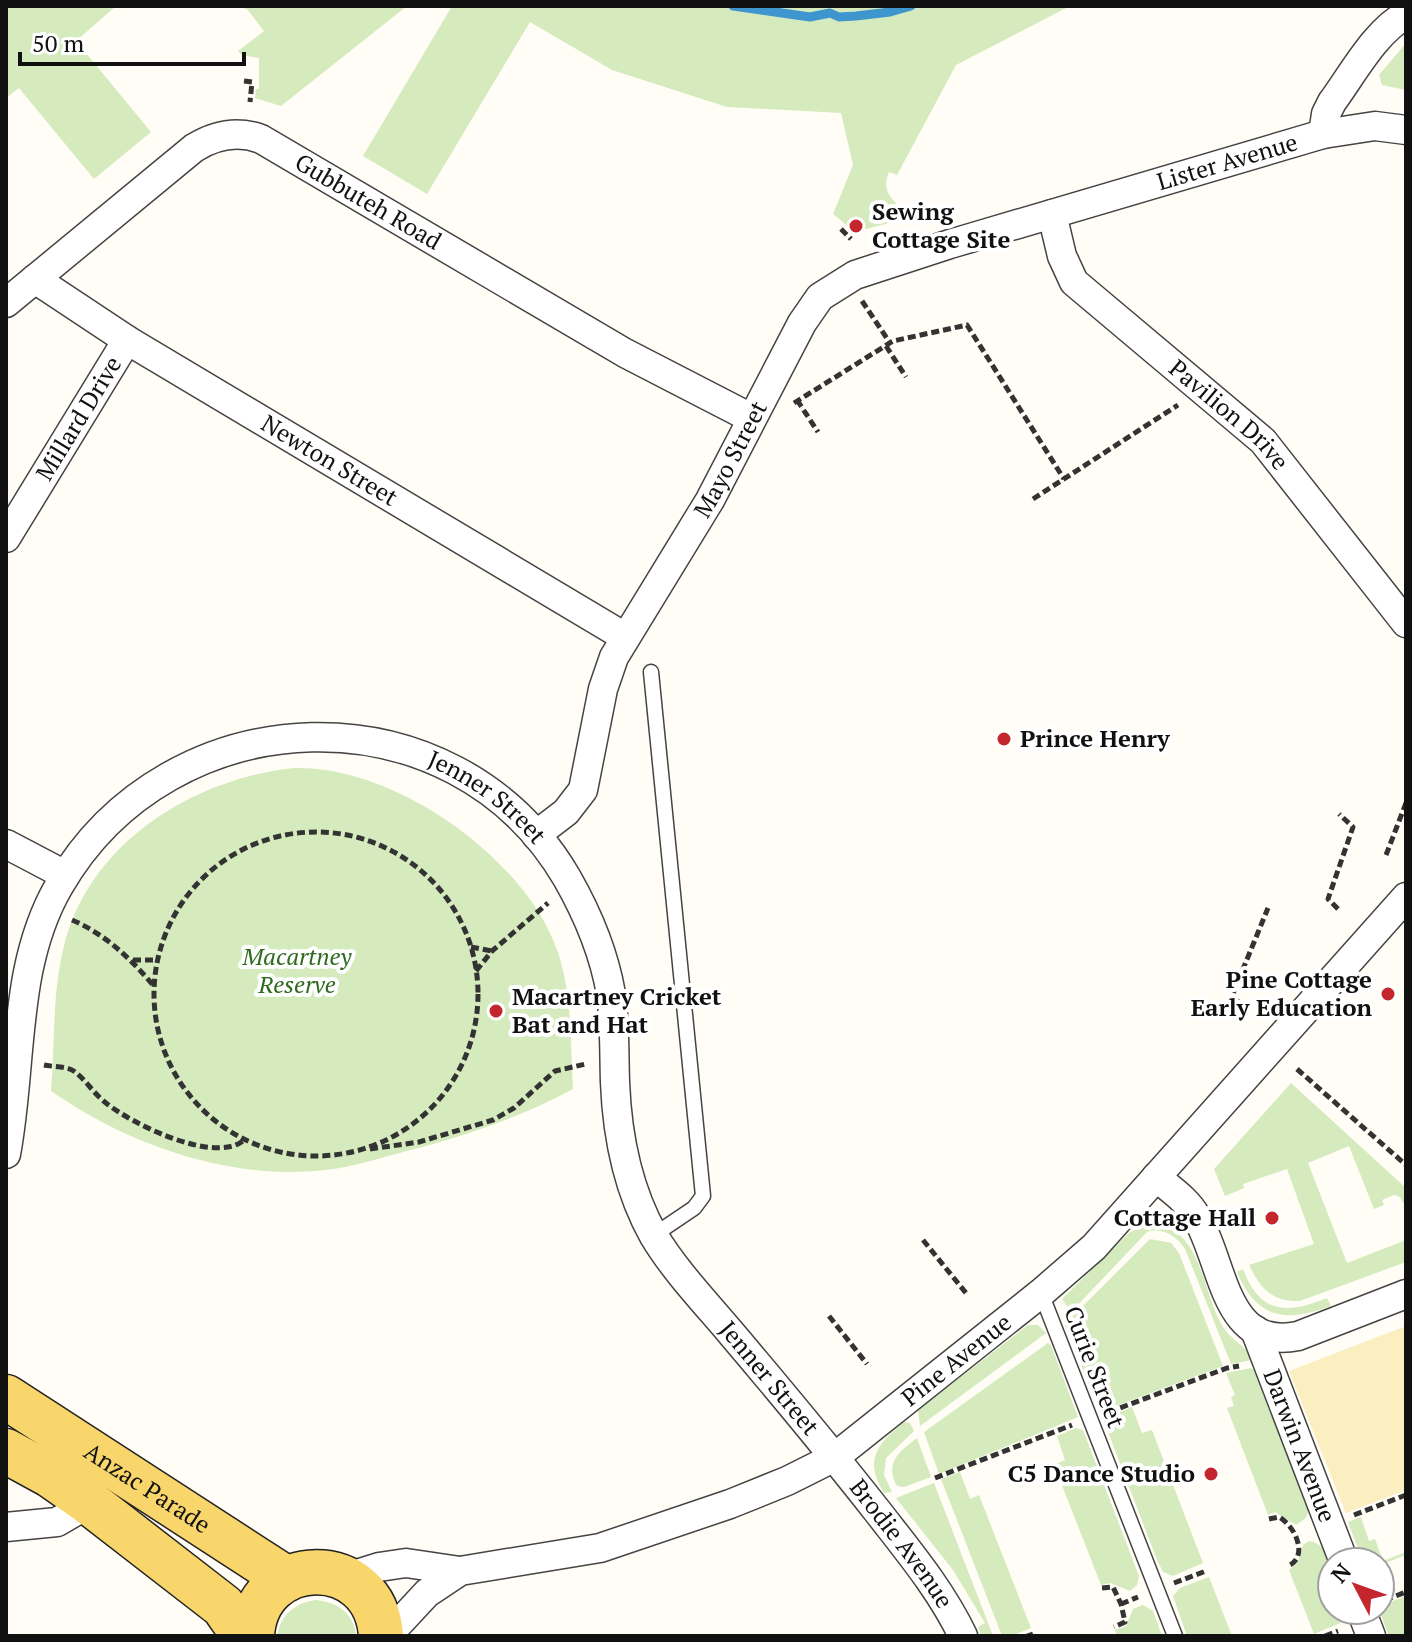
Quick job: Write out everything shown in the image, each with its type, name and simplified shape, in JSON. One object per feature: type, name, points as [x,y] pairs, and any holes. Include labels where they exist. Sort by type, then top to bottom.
[{"type":"main road","name":"Anzac Parade","points":[[6,1397],[287,1579]]},
{"type":"main road","name":"Anzac Parade","points":[[6,1451],[50,1475],[90,1503],[223,1606],[244,1636]]},
{"type":"main road","points":[[252,1636],[258,1608],[270,1591],[287,1579],[315,1572],[344,1578],[360,1588],[373,1604],[384,1636]]},
{"type":"street","points":[[1323,134],[1326,114],[1332,102],[1382,35],[1406,15]]},
{"type":"street","name":"Lister Avenue","points":[[1052,214],[1323,134],[1375,126],[1406,130]]},
{"type":"street","name":"Gubbuteh Road","points":[[6,303],[194,148],[217,137],[241,134],[253,136],[625,353],[751,418]]},
{"type":"street","name":"Mayo Street","points":[[536,835],[566,812],[583,790],[609,668],[693,529],[809,310],[832,287],[855,275],[1052,214]]},
{"type":"street","name":"Pavilion Drive","points":[[1052,214],[1062,256],[1074,282],[1263,441],[1406,623]]},
{"type":"street","name":"Newton Street","points":[[35,279],[127,340],[625,637]]},
{"type":"street","name":"Millard Drive","points":[[6,538],[127,340]]},
{"type":"street","name":"Jenner Street","points":[[6,1154],[25,981],[33,945],[65,875],[111,819],[156,782],[191,764],[230,749],[283,738],[361,740],[420,755],[457,773],[518,817],[536,835],[570,883],[595,937],[608,977],[623,1151],[636,1194],[654,1235],[687,1281],[835,1457]]},
{"type":"street","points":[[6,844],[65,875]]},
{"type":"street","name":"Pine Avenue","points":[[384,1636],[433,1588],[460,1571],[600,1548],[730,1504],[835,1457],[1094,1247],[1406,897]]},
{"type":"street","name":"Darwin Avenue","points":[[1156,1177],[1196,1214],[1234,1309],[1255,1330],[1338,1546]]},
{"type":"street","points":[[1255,1330],[1281,1338],[1298,1336],[1406,1294]]},
{"type":"street","name":"Brodie Avenue","points":[[835,1457],[931,1581],[963,1636]]},
{"type":"street","points":[[6,1527],[57,1522],[90,1503]]},
{"type":"street","points":[[344,1578],[399,1564],[418,1563],[460,1571]]},
{"type":"lane","points":[[651,672],[703,1196],[694,1208],[654,1235]]},
{"type":"lane","name":"Curie Street","points":[[1041,1293],[1175,1636]]},
{"type":"path","points":[[244,81],[252,82],[250,102]]},
{"type":"path","points":[[841,229],[851,239]]},
{"type":"path","points":[[859,296],[906,377]]},
{"type":"path","points":[[786,408],[888,345],[967,325],[1064,479]]},
{"type":"path","points":[[1033,499],[1189,397]]},
{"type":"path","points":[[797,400],[818,432]]},
{"type":"path","points":[[1386,855],[1406,803]]},
{"type":"path","points":[[1338,909],[1328,899],[1353,827],[1339,814]]},
{"type":"path","points":[[351,1152],[383,1141],[404,1129],[424,1114],[448,1087],[473,1034],[477,1011],[476,971],[471,947],[461,921],[435,883],[409,861],[368,840],[334,832],[311,832],[288,834],[255,844],[224,860],[206,874],[177,910],[161,943],[154,986],[157,1027],[173,1073],[203,1111],[244,1140],[300,1156],[351,1152],[413,1144],[483,1124],[509,1112],[555,1071],[614,1058]]},
{"type":"path","points":[[476,971],[492,951],[570,883]]},
{"type":"path","points":[[1247,1010],[1232,996],[1268,908]]},
{"type":"path","points":[[47,909],[93,930],[132,960],[154,986]]},
{"type":"path","points":[[471,947],[492,951]]},
{"type":"path","points":[[132,960],[157,960]]},
{"type":"path","points":[[18,1061],[71,1069],[115,1110],[138,1124],[178,1139],[223,1149],[235,1147],[244,1140]]},
{"type":"path","points":[[1297,1069],[1406,1165]]},
{"type":"path","points":[[923,1240],[966,1293]]},
{"type":"path","points":[[829,1316],[867,1364]]},
{"type":"path","points":[[1101,1415],[1227,1368],[1249,1365]]},
{"type":"path","points":[[935,1478],[1078,1423]]},
{"type":"path","points":[[1342,1519],[1406,1495]]},
{"type":"path","points":[[1269,1519],[1279,1517],[1285,1520],[1296,1537],[1298,1556],[1288,1566]]},
{"type":"path","points":[[1157,1589],[1206,1571]]},
{"type":"path","points":[[1102,1588],[1113,1587],[1121,1604],[1125,1622],[1114,1627]]},
{"type":"green space","points":[[6,6],[116,6],[76,41],[151,132],[94,179],[19,88],[6,98]]},
{"type":"green space","points":[[234,6],[407,6],[281,106],[255,98],[256,89],[259,89],[259,58],[242,55],[238,51],[264,31],[247,9]]},
{"type":"green space","points":[[452,6],[1070,6],[956,65],[897,175],[889,172],[888,192],[908,218],[855,232],[833,214],[853,165],[841,113],[727,107],[612,70],[530,22],[427,194],[363,156]]},
{"type":"green space","points":[[1406,43],[1406,90],[1382,85],[1379,75]]},
{"type":"green space","name":"Macartney Reserve","points":[[294,768],[332,771],[372,782],[412,799],[485,850],[516,881],[540,915],[562,967],[570,1019],[573,1089],[519,1114],[445,1141],[351,1166],[290,1172],[254,1170],[182,1155],[113,1128],[51,1091],[60,964],[77,909],[97,876],[122,847],[151,822],[184,802],[219,786]]},
{"type":"green space","points":[[1291,1083],[1406,1188],[1406,1208],[1400,1197],[1394,1195],[1382,1200],[1384,1205],[1374,1209],[1349,1146],[1308,1163],[1347,1263],[1406,1240],[1406,1262],[1300,1301],[1282,1299],[1268,1292],[1249,1265],[1314,1244],[1287,1169],[1243,1184],[1244,1188],[1225,1196],[1214,1169]]},
{"type":"green space","points":[[1151,1223],[1168,1227],[1181,1236],[1191,1249],[1223,1327],[1252,1360],[1231,1364],[1185,1249],[1178,1240],[1164,1232],[1147,1232],[1071,1312],[1062,1299],[1130,1232]]},
{"type":"green space","points":[[1150,1239],[1171,1243],[1179,1253],[1223,1366],[1105,1410],[1098,1407],[1065,1324]]},
{"type":"green space","points":[[1243,1269],[1250,1284],[1267,1303],[1277,1307],[1300,1307],[1327,1298],[1331,1306],[1300,1314],[1274,1313],[1263,1308],[1245,1288],[1237,1272]]},
{"type":"green space","points":[[1028,1325],[1038,1325],[1046,1333],[920,1426],[918,1410]]},
{"type":"green space","points":[[1048,1343],[1078,1417],[939,1474],[924,1432]]},
{"type":"green space","points":[[1251,1368],[1258,1373],[1310,1507],[1306,1518],[1296,1525],[1275,1512],[1268,1515],[1227,1408],[1234,1406],[1231,1397],[1235,1395],[1226,1373]]},
{"type":"green space","points":[[1132,1407],[1142,1433],[1152,1430],[1203,1563],[1173,1576],[1163,1572],[1157,1560],[1105,1424],[1108,1417]]},
{"type":"green space","points":[[904,1422],[910,1423],[914,1431],[886,1458],[884,1475],[892,1492],[884,1493],[875,1471],[876,1453]]},
{"type":"green space","points":[[1076,1428],[1083,1430],[1139,1576],[1137,1585],[1130,1591],[1110,1583],[1101,1585],[1054,1465],[1065,1460],[1057,1436]]},
{"type":"green space","points":[[917,1438],[931,1477],[904,1487],[897,1486],[893,1478],[893,1464]]},
{"type":"green space","points":[[960,1472],[970,1499],[979,1495],[1031,1628],[1011,1636],[1002,1636],[941,1479]]},
{"type":"green space","points":[[934,1483],[993,1636],[981,1636],[978,1627],[985,1623],[953,1570],[896,1498]]},
{"type":"green space","points":[[1361,1517],[1369,1541],[1375,1539],[1378,1546],[1357,1546],[1348,1522]]},
{"type":"green space","points":[[1309,1541],[1320,1546],[1316,1546],[1316,1626],[1333,1626],[1314,1634],[1289,1570],[1298,1562],[1303,1545]]},
{"type":"green space","points":[[1209,1577],[1232,1636],[1187,1636],[1173,1596],[1180,1588]]},
{"type":"green space","points":[[1406,1596],[1406,1636],[1389,1636],[1385,1626],[1396,1626],[1396,1600]]},
{"type":"green space","points":[[316,1600],[344,1610],[352,1621],[356,1636],[277,1636],[290,1611]]},
{"type":"green space","points":[[1143,1605],[1153,1611],[1162,1636],[1117,1636],[1115,1630],[1126,1626],[1133,1609]]},
{"type":"sand","points":[[1406,1326],[1406,1490],[1346,1513],[1289,1371]]},
{"type":"waterway","points":[[733,6],[810,17],[830,13],[839,17],[856,16],[911,6]]},
{"type":"place","name":"Sewing Cottage Site","points":[[856,226]]},
{"type":"place","name":"Prince Henry","points":[[1004,739]]},
{"type":"place","name":"Pine Cottage Early Education","points":[[1388,994]]},
{"type":"place","name":"Macartney Cricket Bat and Hat","points":[[496,1011]]},
{"type":"place","name":"Cottage Hall","points":[[1272,1218]]},
{"type":"place","name":"C5 Dance Studio","points":[[1211,1474]]}]
